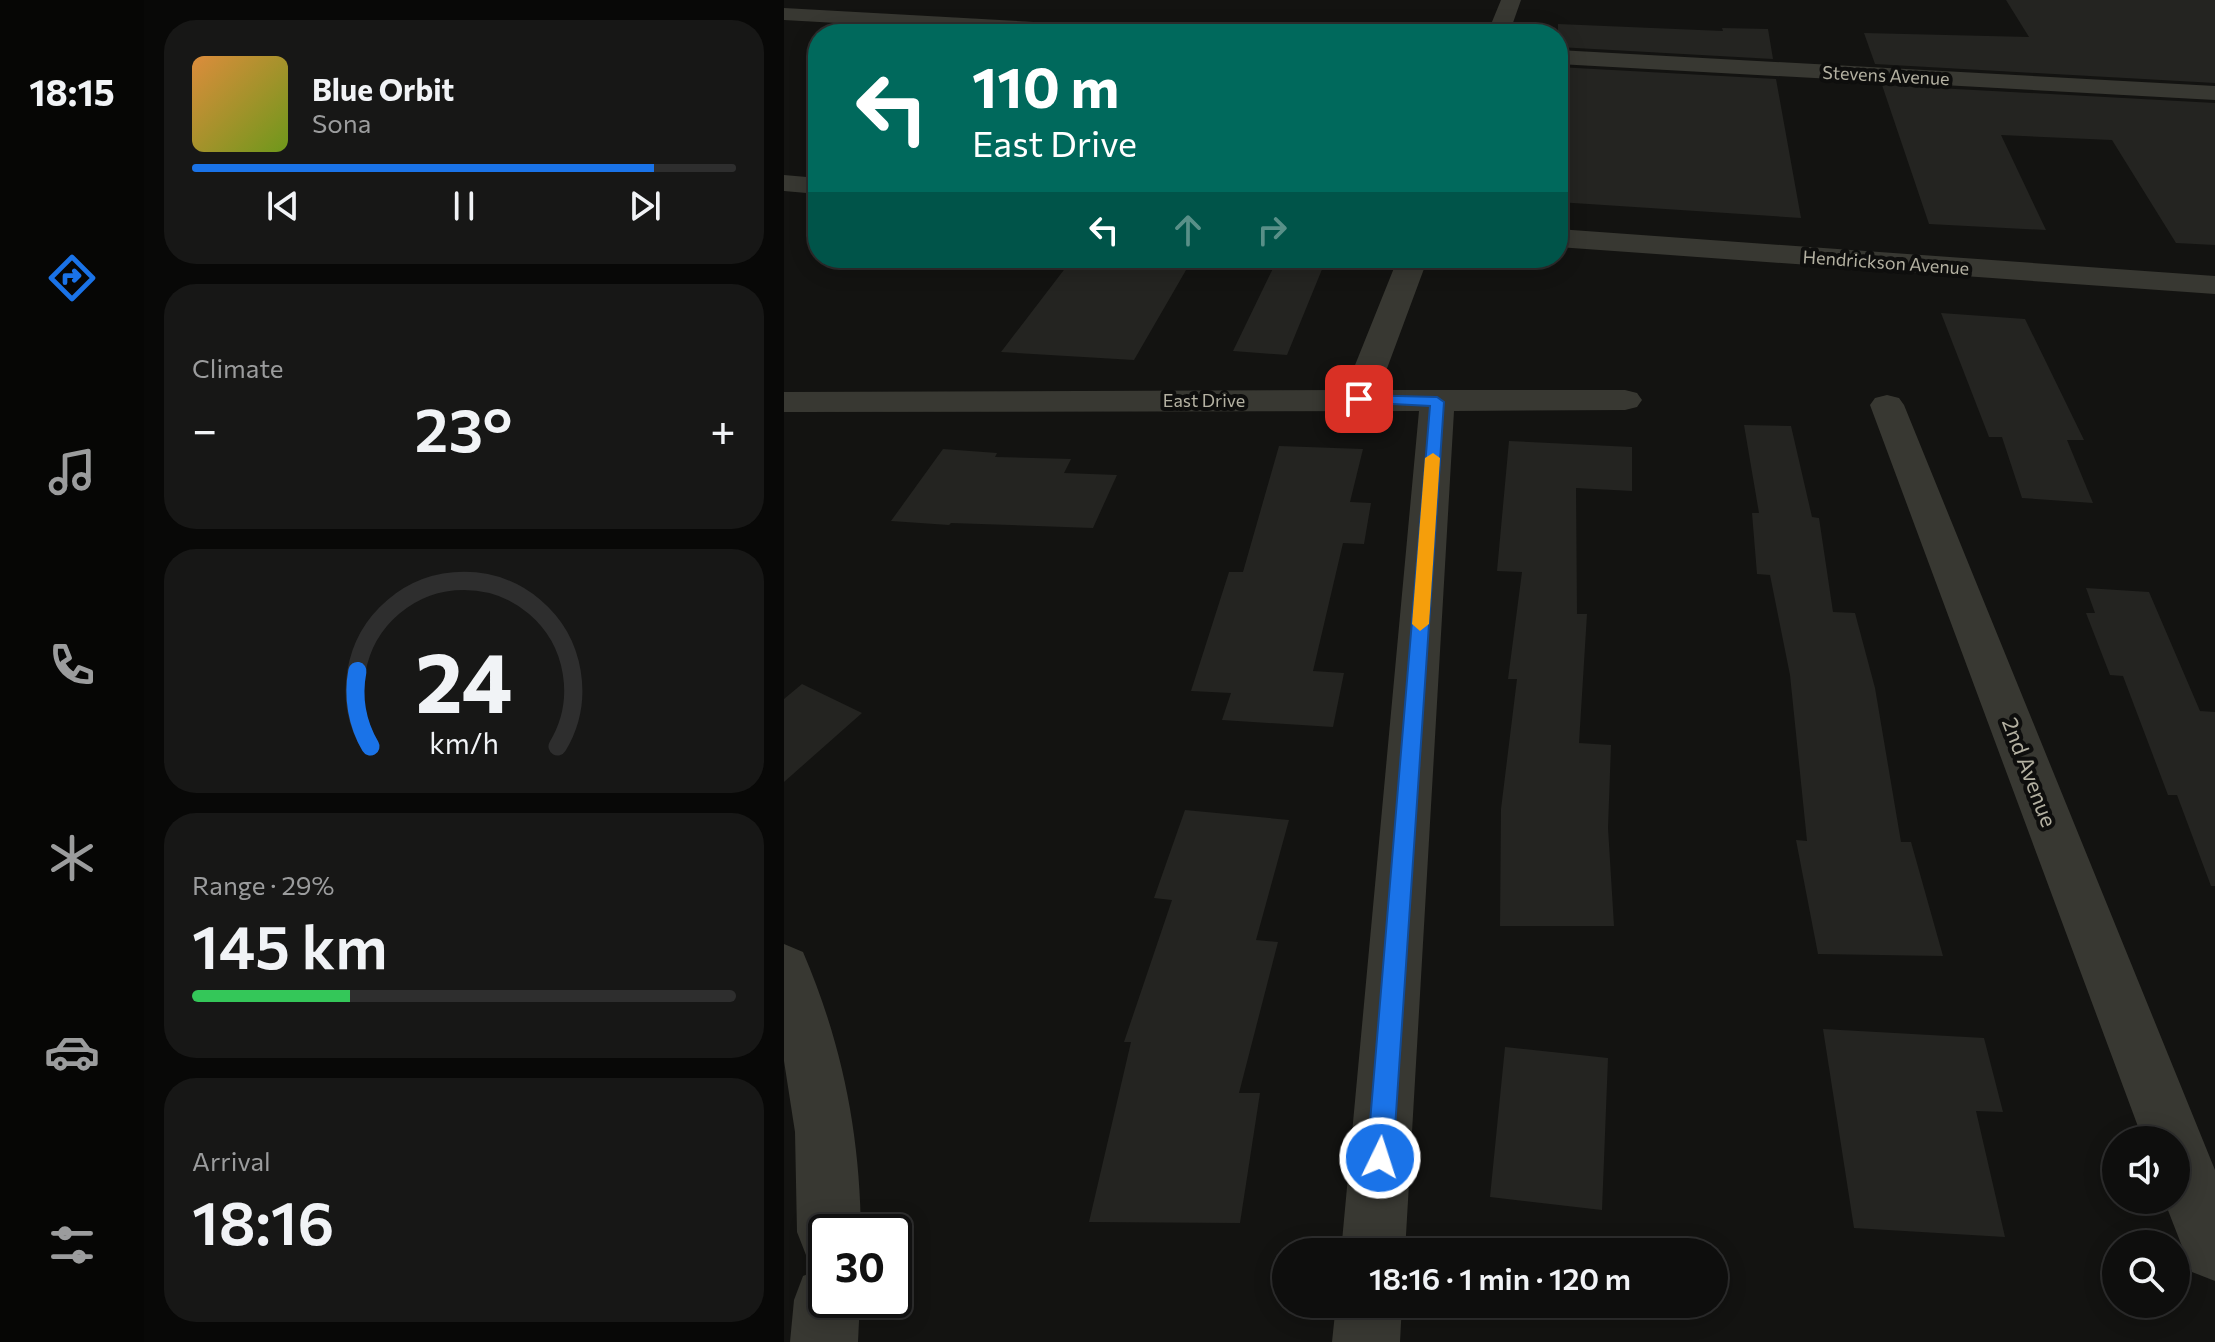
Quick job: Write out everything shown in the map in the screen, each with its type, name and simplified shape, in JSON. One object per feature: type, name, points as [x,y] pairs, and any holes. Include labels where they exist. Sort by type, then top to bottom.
[{"type":"street","points":[[1502,24],[1511,0]]},
{"type":"street","points":[[784,14],[962,24]]},
{"type":"street","name":"Stevens Avenue","points":[[1568,58],[2215,93]]},
{"type":"street","points":[[784,183],[808,185]]},
{"type":"street","name":"Hendrickson Avenue","points":[[1568,239],[2215,285]]},
{"type":"street","points":[[1359,399],[1409,268]]},
{"type":"street","name":"East Drive","points":[[784,402],[1625,400]]},
{"type":"street","points":[[1374,1238],[1437,402]]},
{"type":"street","name":"2nd Avenue","points":[[1887,405],[2168,1126]]},
{"type":"street","points":[[784,971],[796,999],[819,1087],[829,1214]]},
{"type":"street","points":[[2190,1185],[2215,1249]]},
{"type":"street","points":[[824,1342],[826,1318]]},
{"type":"street","points":[[1366,1342],[1368,1318]]},
{"type":"building","points":[[2006,0],[2215,0],[2215,83],[1875,64],[1864,33],[2029,37]]},
{"type":"building","points":[[1568,24],[1723,31],[1722,28],[1768,29],[1773,59],[1568,48]]},
{"type":"building","points":[[1568,68],[1776,79],[1801,218],[1568,203]]},
{"type":"building","points":[[1882,85],[2215,103],[2215,245],[2176,243],[2112,140],[2001,135],[2046,230],[1929,224]]},
{"type":"building","points":[[1065,268],[1187,268],[1134,360],[1001,352]]},
{"type":"building","points":[[1273,268],[1323,268],[1287,355],[1233,351]]},
{"type":"building","points":[[1941,313],[2025,319],[2084,440],[2067,440],[2093,503],[2022,498],[2002,437],[1989,437]]},
{"type":"building","points":[[1744,425],[1791,426],[1812,517],[1819,518],[1833,612],[1855,613],[1875,688],[1901,842],[1911,842],[1943,956],[1818,954],[1796,840],[1807,841],[1790,675],[1770,575],[1757,574],[1752,513],[1759,513]]},
{"type":"building","points":[[1509,441],[1632,447],[1632,491],[1576,488],[1577,614],[1587,614],[1579,743],[1611,745],[1608,828],[1614,926],[1500,926],[1501,809],[1517,679],[1508,679],[1522,572],[1497,571]]},
{"type":"building","points":[[1279,446],[1363,449],[1350,502],[1371,503],[1364,544],[1343,543],[1313,671],[1344,673],[1333,727],[1222,720],[1231,693],[1191,691],[1229,572],[1243,572]]},
{"type":"building","points":[[943,449],[997,453],[995,457],[1071,459],[1064,473],[1117,475],[1093,528],[891,521]]},
{"type":"building","points":[[2086,588],[2149,592],[2200,711],[2215,712],[2215,886],[2211,886],[2177,795],[2168,795],[2123,676],[2110,675],[2086,613],[2095,613]]},
{"type":"building","points":[[802,684],[862,713],[784,782],[784,699]]},
{"type":"building","points":[[1185,810],[1289,820],[1256,940],[1278,942],[1239,1093],[1260,1093],[1240,1223],[1089,1222],[1131,1042],[1124,1042],[1172,900],[1154,898]]},
{"type":"building","points":[[1823,1029],[1984,1038],[2003,1112],[1976,1111],[2005,1237],[1854,1228]]},
{"type":"building","points":[[1505,1047],[1608,1058],[1602,1210],[1490,1197]]},
{"type":"slow traffic","points":[[1420,624],[1433,458]]},
{"type":"route","points":[[1359,399],[1437,402],[1380,1158]]}]
